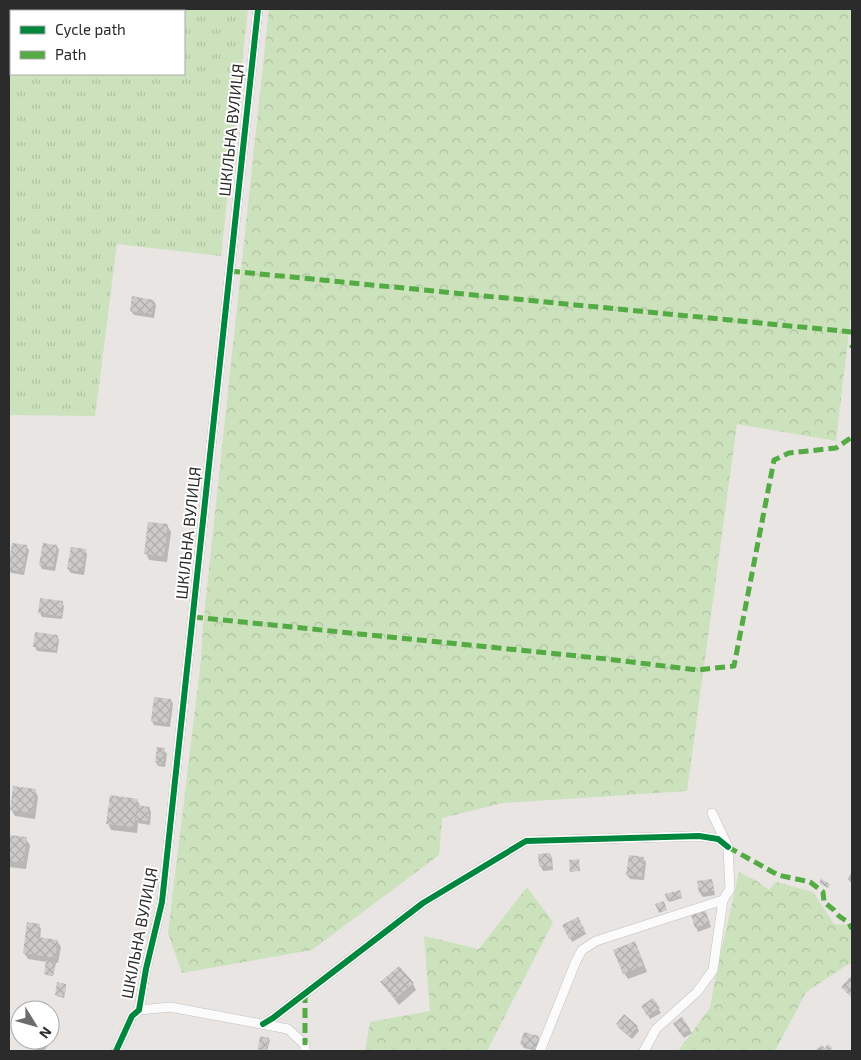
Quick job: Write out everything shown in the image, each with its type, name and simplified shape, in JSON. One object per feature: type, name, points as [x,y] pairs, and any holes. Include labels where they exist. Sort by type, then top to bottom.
[{"type":"street","name":"ШКІЛЬНА ВУЛИЦЯ","points":[[116,1051],[132,1016],[139,1010],[162,902],[258,9]]},
{"type":"street","points":[[644,1051],[656,1029],[697,992],[713,970],[723,900],[730,889],[728,848],[712,813]]},
{"type":"street","points":[[263,1024],[423,903],[526,841],[699,836],[718,839],[728,848]]},
{"type":"street","points":[[540,1051],[582,950],[596,941],[723,900]]},
{"type":"street","points":[[139,1010],[170,1007],[288,1029],[305,1045],[305,1051]]},
{"type":"green space","points":[[9,9],[248,9],[221,256],[117,244],[95,416],[9,415]]},
{"type":"green space","points":[[269,9],[852,9],[852,307],[836,441],[737,424],[687,791],[503,803],[442,818],[439,855],[312,950],[182,973],[168,933],[201,660],[203,625]]},
{"type":"green space","points":[[739,872],[757,881],[769,890],[776,882],[813,892],[834,924],[852,925],[852,964],[850,963],[806,992],[775,1051],[678,1051],[710,1008]]},
{"type":"green space","points":[[527,887],[553,922],[487,1051],[365,1051],[370,1022],[430,1011],[424,936],[479,949]]},
{"type":"building","points":[[132,296],[154,300],[152,314],[130,311]]},
{"type":"building","points":[[148,522],[168,524],[164,556],[144,554]]},
{"type":"building","points":[[12,543],[27,545],[23,572],[9,569]]},
{"type":"building","points":[[43,543],[57,545],[53,567],[39,565]]},
{"type":"building","points":[[71,547],[86,549],[82,572],[67,569]]},
{"type":"building","points":[[40,598],[63,601],[61,616],[38,613]]},
{"type":"building","points":[[35,632],[58,635],[56,650],[33,647]]},
{"type":"building","points":[[154,697],[171,699],[168,724],[151,721]]},
{"type":"building","points":[[157,747],[165,748],[163,764],[155,763]]},
{"type":"building","points":[[13,786],[36,789],[32,813],[10,810]]},
{"type":"building","points":[[110,795],[138,799],[134,827],[106,824]]},
{"type":"building","points":[[138,805],[150,807],[148,821],[136,820]]},
{"type":"building","points":[[9,835],[27,837],[23,863],[9,861]]},
{"type":"building","points":[[550,853],[552,866],[539,867],[538,854]]},
{"type":"building","points":[[629,855],[644,857],[642,877],[626,875]]},
{"type":"building","points":[[579,859],[580,871],[570,872],[569,860]]},
{"type":"building","points":[[712,879],[714,891],[699,893],[697,881]]},
{"type":"building","points":[[821,879],[830,884],[828,888],[819,883]]},
{"type":"building","points":[[680,890],[682,896],[667,901],[665,894]]},
{"type":"building","points":[[664,901],[667,910],[659,913],[655,904]]},
{"type":"building","points":[[705,910],[710,923],[695,928],[691,915]]},
{"type":"building","points":[[578,917],[585,930],[569,939],[562,925]]},
{"type":"building","points":[[27,922],[40,924],[38,937],[58,940],[55,958],[23,953]]},
{"type":"building","points":[[635,941],[644,965],[623,974],[613,950]]},
{"type":"building","points":[[46,960],[55,962],[53,975],[44,974]]},
{"type":"building","points":[[399,966],[414,983],[395,999],[380,982]]},
{"type":"building","points":[[852,975],[852,998],[841,987]]},
{"type":"building","points":[[57,982],[66,984],[64,997],[55,995]]},
{"type":"building","points":[[653,998],[660,1008],[647,1016],[641,1006]]},
{"type":"building","points":[[624,1014],[638,1026],[629,1036],[616,1024]]},
{"type":"building","points":[[682,1017],[690,1029],[681,1035],[673,1023]]},
{"type":"building","points":[[524,1032],[539,1036],[535,1049],[520,1044]]},
{"type":"building","points":[[260,1036],[269,1038],[267,1051],[258,1049]]},
{"type":"building","points":[[828,1044],[832,1048],[829,1051],[815,1051],[821,1045],[825,1048]]},
{"type":"marked path","points":[[230,271],[852,332]]},
{"type":"marked path","points":[[193,617],[607,659],[697,670],[734,666],[774,460],[789,453],[836,448],[852,437]]},
{"type":"marked path","points":[[728,847],[778,875],[810,882],[823,892],[824,902],[849,923],[852,929]]},
{"type":"marked path","points":[[305,993],[305,1045]]},
{"type":"cycle path","points":[[116,1051],[132,1016],[139,1010],[146,969],[162,902],[258,9]]},
{"type":"cycle path","points":[[263,1024],[423,903],[526,841],[699,836],[718,839],[728,847]]}]
